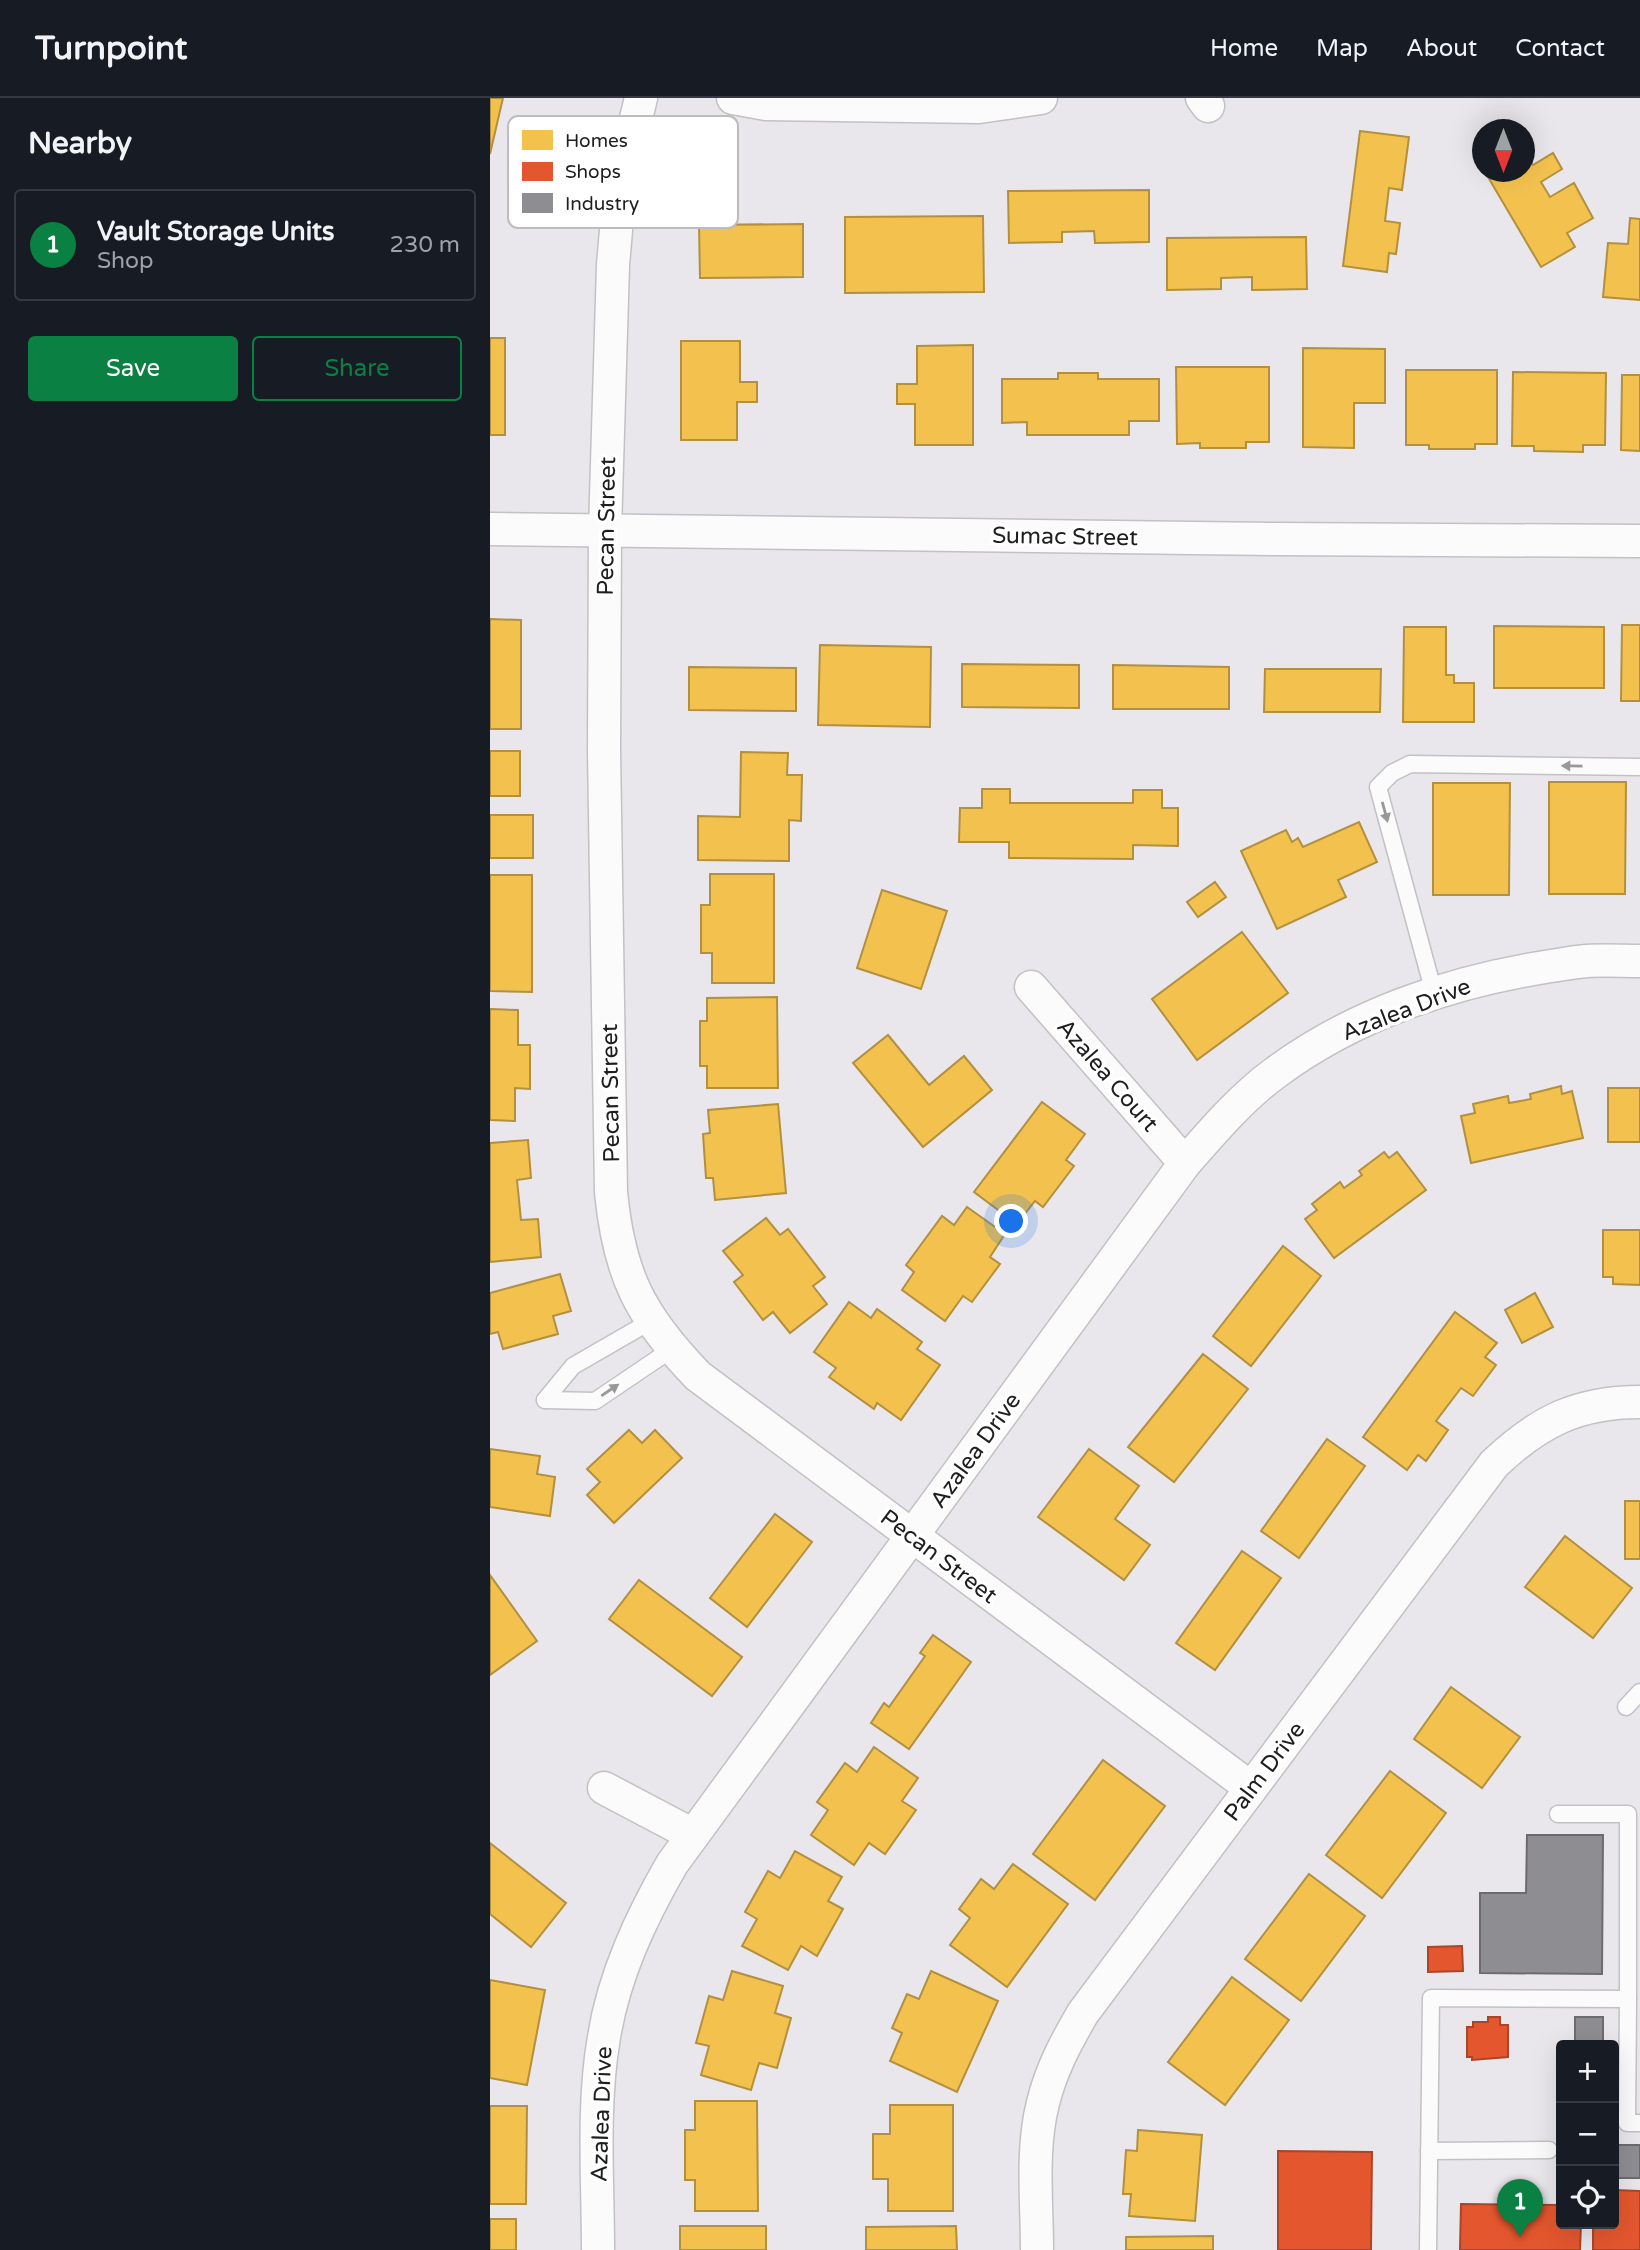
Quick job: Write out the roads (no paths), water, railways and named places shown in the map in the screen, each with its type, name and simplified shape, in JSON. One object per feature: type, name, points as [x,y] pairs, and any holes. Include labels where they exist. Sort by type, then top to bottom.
[{"type":"street","name":"Pecan Street","points":[[637,116],[641,98]]},
{"type":"street","points":[[733,98],[766,104],[979,107],[1041,98]]},
{"type":"street","name":"Pecan Street","points":[[616,228],[605,530],[604,751],[611,1192],[622,1262],[643,1310],[672,1349],[698,1376],[1251,1788]]},
{"type":"street","name":"Sumac Street","points":[[490,529],[1640,541]]},
{"type":"street","name":"Azalea Drive","points":[[598,2250],[598,2083],[604,2035],[622,1965],[648,1906],[672,1864],[1185,1163],[1226,1116],[1274,1074],[1321,1042],[1378,1014],[1434,993],[1512,972],[1586,961],[1640,961]]},
{"type":"street","name":"Azalea Court","points":[[1031,987],[1185,1163]]},
{"type":"street","name":"Palm Drive","points":[[1037,2250],[1037,2139],[1043,2103],[1060,2052],[1083,2013],[1494,1465],[1520,1439],[1552,1420],[1587,1407],[1640,1402]]},
{"type":"street","points":[[604,1788],[693,1835]]},
{"type":"lane","points":[[1434,993],[1378,787],[1392,772],[1410,764],[1640,767]]},
{"type":"lane","points":[[651,1321],[573,1366],[545,1400],[595,1401],[672,1349]]},
{"type":"lane","points":[[1626,1707],[1640,1692]]},
{"type":"lane","points":[[1558,1814],[1628,1814],[1627,2123],[1640,2123]]},
{"type":"lane","points":[[1428,2250],[1431,1998],[1628,1999]]},
{"type":"lane","points":[[1429,2151],[1549,2150]]},
{"type":"place","name":"Vault Storage Units","points":[[1520,2237]]}]
